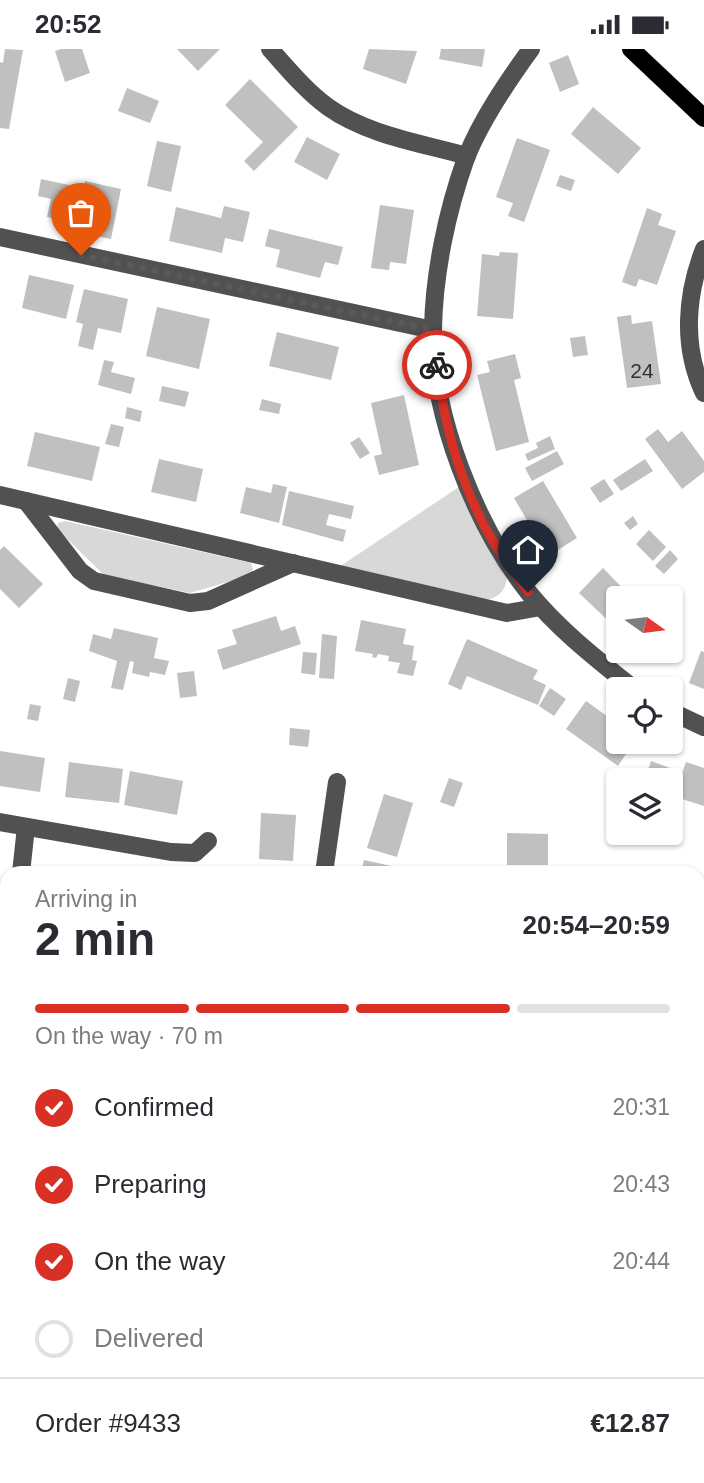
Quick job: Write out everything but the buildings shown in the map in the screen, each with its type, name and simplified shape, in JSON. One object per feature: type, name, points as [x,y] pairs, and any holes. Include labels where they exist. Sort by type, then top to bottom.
[{"type":"main road","points":[[631,49],[704,118]]},
{"type":"street","points":[[270,49],[328,107],[360,126],[467,156]]},
{"type":"street","points":[[531,49],[496,101],[467,156],[453,202],[443,250],[433,330],[439,383],[460,468],[479,516],[528,592],[541,607],[589,653],[620,677]]},
{"type":"street","points":[[0,237],[433,330]]},
{"type":"street","points":[[704,249],[695,271],[687,320],[695,374],[704,393]]},
{"type":"street","points":[[0,495],[507,613],[541,607]]},
{"type":"street","points":[[26,501],[80,571],[94,580],[142,592],[190,603],[208,601],[293,563]]},
{"type":"street","points":[[683,717],[704,727]]},
{"type":"street","points":[[325,866],[337,782]]},
{"type":"street","points":[[0,822],[172,852],[195,853],[208,841]]},
{"type":"street","points":[[21,866],[26,827]]},
{"type":"shaded area","points":[[459,487],[495,560],[507,577],[499,594],[481,601],[339,567]]},
{"type":"shaded area","points":[[65,521],[251,563],[253,569],[251,575],[190,593],[104,575],[57,529],[58,523]]},
{"type":"way so far","points":[[81,255],[433,330],[437,365]]},
{"type":"route","points":[[437,365],[449,433],[479,516],[528,592]]}]
